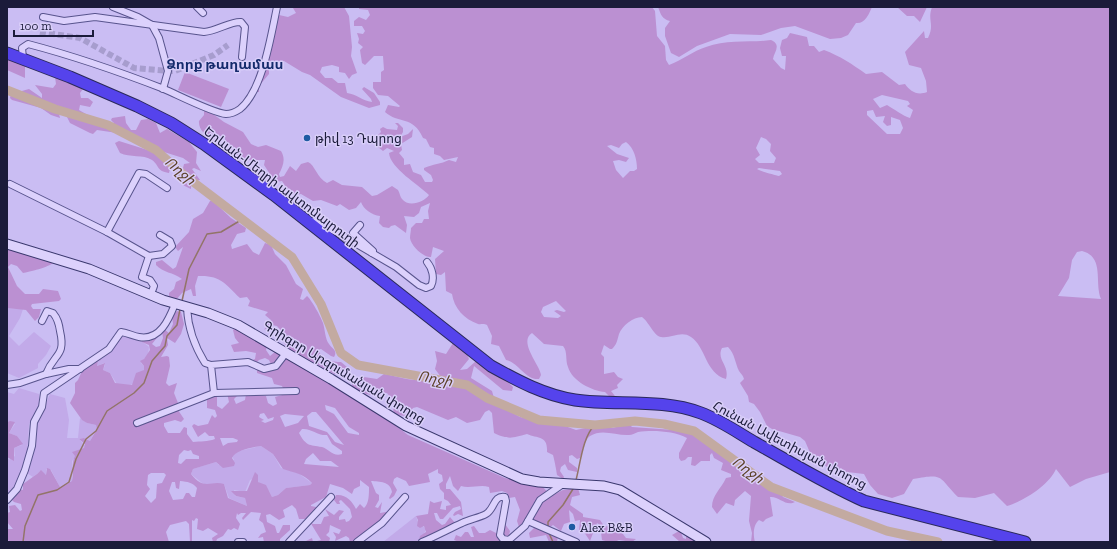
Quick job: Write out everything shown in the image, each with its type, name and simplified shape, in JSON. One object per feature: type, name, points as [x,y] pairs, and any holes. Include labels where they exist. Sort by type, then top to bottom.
[{"type":"highway","name":"Երևան-Մեղրի ավտոմայրուղի","points":[[7,53],[70,77],[171,123],[225,158],[491,366],[518,381]]},
{"type":"highway","name":"Հունան Ավետիսյան փողոց","points":[[518,381],[540,391],[576,400],[681,407],[701,413],[840,490],[864,501],[1025,542]]},
{"type":"street","points":[[113,7],[138,16],[152,25],[159,38],[168,71],[163,89]]},
{"type":"street","points":[[197,7],[203,13]]},
{"type":"street","points":[[22,58],[22,48],[28,44],[84,61],[163,89],[226,114],[240,109],[250,99],[265,62],[277,7]]},
{"type":"street","points":[[43,17],[64,21],[95,17],[204,32],[218,30],[233,23],[241,22],[245,27],[242,57]]},
{"type":"street","points":[[107,232],[139,173],[146,174],[167,188]]},
{"type":"street","points":[[10,184],[107,232],[149,256],[164,254],[170,248],[172,244],[170,241],[160,235]]},
{"type":"street","points":[[308,222],[316,221],[372,253],[426,288],[431,286],[433,277],[430,266],[427,262]]},
{"type":"street","points":[[360,225],[353,233],[370,247],[373,251],[372,253]]},
{"type":"street","name":"Գրիգոր Արզումանյան փողոց","points":[[7,244],[83,267],[175,304],[208,313],[238,325],[338,383],[406,426],[522,478],[563,484],[604,486],[620,490],[706,542]]},
{"type":"street","points":[[149,256],[142,277],[150,280],[154,286],[151,294]]},
{"type":"street","points":[[7,500],[17,489],[25,470],[32,446],[34,422],[42,407],[44,393],[109,349],[121,332],[146,338],[160,331],[168,320],[175,304]]},
{"type":"street","points":[[187,308],[188,321],[199,354],[205,364],[210,365],[248,362],[264,369],[276,366],[286,353]]},
{"type":"street","points":[[42,321],[47,312],[53,313],[58,320],[62,342],[61,350],[46,374]]},
{"type":"street","points":[[210,365],[214,393]]},
{"type":"street","points":[[7,385],[20,383],[46,374],[69,369],[81,369]]},
{"type":"street","points":[[137,423],[214,393],[296,391]]},
{"type":"street","points":[[422,542],[464,522],[485,515],[491,511],[497,498],[501,496],[505,497],[506,501],[500,530],[501,538],[506,540],[512,538],[528,521],[540,500],[563,484]]},
{"type":"street","points":[[289,542],[331,497]]},
{"type":"street","points":[[357,542],[382,523],[405,497]]},
{"type":"street","points":[[528,521],[576,542]]},
{"type":"street","points":[[238,542],[243,542]]},
{"type":"shaded area","points":[[280,7],[344,7],[349,16],[352,47],[351,56],[357,73],[352,75],[349,79],[345,73],[339,72],[339,67],[332,65],[322,67],[320,72],[325,78],[332,78],[338,83],[345,83],[347,93],[372,102],[362,89],[364,87],[374,93],[380,102],[380,105],[369,108],[341,97],[310,75],[284,61],[280,64],[276,63],[269,68],[269,74],[259,86],[259,92],[256,92],[279,15],[288,17],[296,13],[293,8]]},
{"type":"shaded area","points":[[359,7],[652,7],[655,11],[657,36],[665,46],[666,60],[669,65],[701,49],[722,43],[771,40],[777,46],[773,59],[781,68],[785,70],[786,56],[782,56],[780,48],[782,40],[787,38],[790,33],[807,37],[809,46],[814,46],[819,52],[824,50],[835,55],[866,74],[882,72],[899,85],[905,84],[912,91],[923,93],[927,92],[926,81],[921,68],[909,65],[905,52],[924,31],[925,38],[928,38],[931,29],[930,16],[932,7],[1110,7],[1110,472],[1086,479],[1070,487],[1056,469],[1048,481],[1035,492],[1014,504],[1007,506],[994,493],[975,498],[958,497],[940,478],[931,476],[913,479],[904,494],[892,498],[878,494],[870,485],[864,474],[831,470],[811,455],[805,441],[800,437],[772,429],[767,426],[754,404],[749,402],[748,396],[740,383],[744,378],[739,371],[728,347],[722,348],[721,352],[727,374],[726,379],[719,376],[714,371],[696,341],[691,337],[680,334],[661,337],[654,332],[642,317],[632,320],[625,325],[620,331],[616,344],[612,349],[604,345],[601,354],[604,357],[604,374],[614,372],[618,377],[623,379],[617,385],[618,388],[611,391],[615,396],[610,397],[605,392],[594,390],[578,381],[570,372],[563,346],[544,344],[532,333],[528,337],[528,348],[541,375],[539,379],[530,377],[510,361],[506,360],[499,346],[491,344],[492,336],[487,325],[473,322],[464,316],[457,308],[452,294],[446,291],[445,272],[441,275],[436,274],[435,259],[444,251],[433,247],[431,257],[428,257],[415,248],[410,238],[411,228],[416,223],[422,223],[424,219],[429,219],[428,211],[430,203],[421,207],[419,213],[414,217],[404,216],[407,225],[406,233],[395,225],[389,228],[383,227],[379,223],[380,216],[368,211],[361,202],[356,208],[349,210],[340,204],[337,206],[321,200],[313,201],[301,194],[291,195],[282,181],[268,183],[255,172],[259,171],[272,177],[264,165],[265,160],[246,160],[226,149],[225,138],[223,136],[216,136],[216,140],[212,141],[201,130],[199,121],[204,115],[204,111],[206,109],[224,122],[243,132],[251,144],[258,147],[266,145],[281,151],[284,160],[279,174],[280,177],[284,176],[290,166],[296,171],[301,164],[308,162],[327,183],[333,180],[342,185],[362,187],[372,196],[377,195],[392,186],[398,190],[401,198],[405,202],[412,204],[427,198],[429,195],[394,164],[389,153],[394,151],[387,148],[383,151],[378,147],[376,137],[381,132],[380,129],[383,127],[397,130],[398,126],[395,123],[398,123],[403,128],[403,132],[400,137],[408,134],[413,129],[412,137],[401,144],[402,150],[399,153],[404,159],[404,165],[410,164],[413,172],[421,175],[425,182],[432,182],[433,180],[431,175],[424,170],[424,168],[449,160],[456,162],[458,157],[444,160],[440,156],[434,154],[434,148],[430,147],[426,139],[423,138],[415,126],[390,116],[385,112],[388,105],[400,106],[388,96],[378,95],[373,88],[373,82],[381,82],[381,72],[384,70],[383,56],[374,56],[365,65],[362,63],[360,50],[363,47],[358,43],[359,39],[357,33],[363,34],[365,31],[362,26],[354,26],[354,21],[359,17],[366,20],[370,15],[368,10],[359,9]],"holes":[[[882,95],[908,101],[910,104],[907,106],[913,110],[910,118],[887,105],[880,108],[873,99]],[[873,110],[876,117],[885,116],[883,122],[887,126],[891,125],[891,117],[900,120],[903,128],[900,134],[887,134],[867,115],[867,111]],[[761,137],[766,139],[771,144],[770,151],[776,158],[774,163],[759,163],[755,159],[760,155],[756,148]],[[626,142],[629,144],[636,161],[637,169],[630,171],[623,178],[616,170],[613,161],[619,160],[626,162],[629,158],[617,154],[607,146],[611,145],[619,148]],[[759,168],[780,171],[782,174],[779,176],[757,169]],[[1082,251],[1089,254],[1094,259],[1098,271],[1099,292],[1101,299],[1058,296],[1069,278],[1072,260],[1077,252]],[[556,301],[566,311],[554,311],[561,316],[558,318],[544,317],[541,312],[543,307]]]},
{"type":"shaded area","points":[[658,7],[872,7],[862,22],[856,23],[848,35],[841,38],[830,39],[795,26],[781,28],[761,35],[730,34],[697,46],[679,57],[671,53],[665,36],[665,28],[670,21],[662,16]]},
{"type":"shaded area","points":[[897,7],[927,7],[920,22],[914,16],[907,16]]},
{"type":"shaded area","points":[[7,56],[25,62],[25,78],[7,70]]},
{"type":"shaded area","points":[[185,72],[229,89],[221,107],[178,90]]},
{"type":"shaded area","points":[[55,77],[59,77],[66,82],[71,81],[83,89],[80,93],[81,98],[88,98],[93,102],[90,107],[80,105],[79,110],[105,125],[113,125],[114,123],[111,120],[112,118],[125,116],[126,123],[131,130],[136,130],[141,120],[148,119],[156,123],[160,133],[167,129],[189,142],[197,152],[196,163],[201,171],[194,168],[192,169],[200,180],[191,181],[191,189],[184,186],[179,181],[178,176],[182,172],[184,164],[190,163],[183,158],[164,152],[164,158],[170,169],[169,173],[162,171],[152,160],[148,158],[120,153],[115,143],[119,141],[154,152],[161,149],[154,148],[117,133],[97,130],[93,134],[90,133],[70,123],[65,113],[49,103],[46,105],[49,109],[59,114],[60,118],[51,115],[41,108],[12,100],[10,98],[11,94],[29,89],[42,98],[42,94],[35,85],[53,88],[56,84]]},
{"type":"shaded area","points":[[210,201],[213,201],[231,218],[246,228],[245,232],[237,234],[231,245],[232,249],[247,244],[253,252],[259,255],[265,243],[271,245],[275,254],[286,265],[296,284],[303,289],[300,299],[303,300],[307,296],[316,308],[323,323],[328,342],[335,351],[335,355],[334,357],[321,349],[318,350],[322,356],[328,360],[341,362],[347,367],[347,371],[334,374],[290,350],[284,343],[283,333],[277,326],[272,325],[264,330],[271,320],[265,315],[268,312],[248,306],[250,301],[247,297],[240,298],[222,281],[212,277],[198,276],[195,286],[196,296],[193,296],[191,289],[182,293],[176,300],[169,298],[169,293],[174,289],[176,282],[182,279],[162,270],[156,265],[156,262],[162,260],[173,269],[176,267],[183,247],[178,251],[175,247],[189,232],[193,219],[203,213]]},
{"type":"shaded area","points":[[7,247],[53,261],[53,263],[47,266],[23,273],[17,266],[11,264],[8,267],[17,286],[25,294],[39,294],[43,289],[58,291],[61,299],[59,301],[32,304],[31,306],[33,309],[41,309],[39,317],[35,321],[26,310],[7,308]]},
{"type":"shaded area","points":[[7,308],[23,309],[20,318],[9,336],[19,346],[34,332],[51,346],[46,355],[38,364],[38,368],[19,378],[7,373]]},
{"type":"shaded area","points":[[177,311],[181,312],[184,324],[181,334],[175,343],[167,338],[168,345],[161,357],[169,357],[170,366],[166,383],[169,386],[177,383],[174,393],[178,403],[178,410],[184,419],[181,422],[175,420],[164,423],[168,433],[180,433],[184,427],[187,428],[187,434],[193,442],[215,439],[214,436],[209,436],[205,432],[198,437],[192,426],[194,424],[198,426],[208,424],[212,415],[215,418],[217,416],[215,410],[207,408],[207,399],[217,395],[217,406],[222,409],[229,402],[227,393],[229,389],[232,389],[238,395],[234,399],[236,404],[245,400],[246,394],[266,396],[268,403],[273,406],[277,404],[275,397],[286,394],[282,386],[274,384],[272,378],[257,373],[257,370],[271,364],[269,360],[265,358],[259,360],[255,364],[250,361],[255,359],[256,353],[246,351],[234,352],[231,345],[239,343],[235,338],[233,330],[235,328],[267,346],[266,350],[270,356],[276,351],[284,355],[387,419],[408,435],[505,478],[542,486],[551,496],[563,490],[578,488],[580,495],[572,497],[570,505],[583,514],[583,517],[600,520],[604,526],[614,527],[626,538],[636,539],[632,542],[619,540],[611,542],[602,540],[600,525],[597,523],[590,541],[584,532],[591,529],[592,526],[586,525],[582,531],[579,531],[580,520],[575,521],[573,514],[569,510],[570,522],[564,524],[561,531],[553,525],[549,528],[550,534],[553,536],[556,533],[558,535],[557,542],[549,542],[546,535],[530,538],[529,533],[534,528],[528,523],[519,527],[517,521],[520,510],[515,497],[509,498],[507,493],[502,491],[490,493],[489,487],[486,486],[461,486],[458,491],[453,486],[450,476],[446,484],[446,489],[450,489],[461,502],[463,516],[458,514],[453,515],[461,509],[460,506],[453,508],[443,519],[440,519],[437,513],[434,513],[436,520],[442,525],[445,524],[450,517],[456,524],[421,541],[419,540],[420,536],[426,532],[424,526],[420,528],[417,526],[418,520],[416,516],[428,514],[430,501],[434,503],[442,501],[440,509],[446,510],[446,506],[451,505],[444,499],[444,493],[440,489],[439,484],[443,481],[442,475],[438,473],[438,469],[428,474],[430,482],[409,486],[406,481],[397,477],[394,479],[393,483],[397,490],[394,496],[390,499],[389,498],[392,492],[391,488],[387,484],[371,481],[376,493],[379,495],[379,500],[375,507],[378,508],[382,502],[380,513],[386,512],[386,514],[381,521],[372,526],[372,530],[368,529],[365,533],[352,542],[350,542],[349,538],[346,536],[335,541],[336,537],[333,532],[339,534],[341,530],[330,525],[329,532],[326,535],[330,538],[329,542],[313,542],[321,540],[310,522],[313,524],[321,524],[324,517],[329,516],[325,509],[334,515],[339,510],[344,511],[339,517],[339,520],[345,519],[346,522],[349,521],[352,517],[350,509],[341,500],[339,501],[340,504],[337,504],[334,500],[336,495],[340,495],[351,501],[356,509],[360,504],[364,508],[368,501],[369,487],[360,480],[360,486],[354,489],[352,494],[343,488],[330,484],[326,497],[311,505],[316,507],[316,509],[305,519],[299,519],[296,509],[292,505],[283,510],[285,517],[279,520],[270,514],[266,515],[267,522],[275,526],[277,533],[279,533],[283,525],[290,525],[290,530],[280,539],[280,542],[264,542],[263,537],[258,538],[261,534],[266,532],[263,523],[259,520],[261,513],[251,512],[243,520],[242,518],[246,513],[241,513],[238,515],[237,513],[236,518],[240,524],[238,530],[234,528],[231,530],[228,529],[223,536],[217,539],[216,542],[213,542],[212,538],[218,534],[208,528],[203,531],[197,529],[198,519],[196,518],[194,521],[192,520],[192,542],[190,542],[189,524],[186,521],[170,525],[166,532],[169,542],[12,542],[7,540],[7,529],[13,529],[7,522],[7,513],[10,512],[9,506],[15,505],[20,511],[22,510],[21,504],[14,502],[11,499],[18,493],[19,489],[23,490],[23,484],[41,470],[46,475],[47,468],[50,469],[60,487],[72,481],[73,462],[75,456],[72,452],[84,448],[85,444],[79,439],[84,438],[90,441],[97,429],[96,425],[82,420],[70,403],[75,393],[75,383],[82,371],[100,357],[101,360],[98,361],[97,366],[105,363],[103,370],[110,373],[115,383],[132,385],[136,373],[144,370],[144,366],[140,361],[144,359],[150,350],[149,345],[142,342],[142,339],[150,341],[160,334],[152,344],[156,347],[160,346],[163,338],[162,331],[165,330],[169,333],[173,324],[172,315]],"holes":[[[325,405],[335,408],[349,427],[359,433],[359,435],[348,433],[334,414],[326,410]],[[312,412],[316,412],[344,445],[335,442],[327,432],[309,426],[307,416]],[[264,413],[268,419],[274,417],[273,420],[265,423],[261,421],[264,420],[259,417],[260,414]],[[285,414],[304,416],[298,423],[285,427],[280,416]],[[302,429],[327,435],[332,444],[342,451],[342,454],[334,454],[322,447],[308,444],[299,433]],[[220,438],[233,438],[238,440],[237,442],[228,443],[223,446]],[[261,446],[273,454],[283,469],[302,475],[312,483],[310,485],[286,488],[278,495],[272,497],[266,485],[258,482],[258,475],[255,472],[247,491],[231,491],[236,496],[245,498],[247,506],[228,498],[224,484],[204,484],[191,474],[193,469],[216,462],[223,468],[234,466],[235,463],[232,458],[234,455],[249,448]],[[184,450],[191,450],[193,454],[199,456],[199,459],[186,459],[181,464],[178,463],[179,455]],[[313,453],[320,461],[331,461],[339,467],[304,464],[306,459]],[[151,473],[164,473],[166,475],[162,483],[157,484],[156,498],[151,503],[145,496],[150,489],[147,485],[148,475]],[[180,481],[192,483],[197,488],[195,497],[192,497],[189,493],[186,493],[183,499],[173,500],[169,491],[172,482],[175,482],[176,488],[179,489]]]},
{"type":"shaded area","points":[[122,335],[139,339],[149,347],[148,354],[141,363],[144,366],[144,370],[135,379],[133,384],[127,386],[117,384],[110,373],[103,370],[105,365],[104,363],[97,366],[98,361]]},
{"type":"shaded area","points":[[453,343],[466,352],[469,359],[460,370],[467,369],[476,361],[503,377],[513,387],[512,391],[503,390],[474,366],[471,378],[492,391],[494,398],[479,388],[473,390],[473,392],[520,417],[529,419],[536,423],[554,422],[576,430],[590,427],[613,428],[628,423],[632,427],[688,431],[719,449],[724,458],[752,471],[758,481],[778,488],[783,497],[795,502],[789,503],[770,497],[773,516],[763,522],[759,520],[757,522],[754,530],[755,542],[751,542],[752,533],[749,521],[751,496],[745,491],[735,500],[734,506],[726,503],[717,514],[712,507],[713,499],[726,478],[731,477],[731,474],[721,470],[723,463],[714,458],[712,453],[710,455],[710,461],[701,461],[695,466],[691,465],[692,457],[688,457],[681,461],[679,458],[679,453],[687,438],[682,436],[670,432],[657,431],[638,432],[629,435],[604,432],[595,434],[586,440],[580,458],[577,459],[572,455],[569,456],[569,462],[577,468],[577,472],[568,470],[565,464],[561,467],[560,471],[564,477],[563,479],[557,475],[553,455],[547,452],[546,443],[542,438],[527,434],[510,438],[494,433],[492,413],[489,410],[485,412],[480,420],[467,423],[456,417],[448,420],[417,407],[413,408],[407,416],[397,415],[394,413],[391,398],[387,393],[371,395],[360,392],[352,386],[353,382],[364,377],[377,379],[384,374],[412,380],[428,379],[433,382],[455,384],[457,379],[441,377],[435,369],[437,361],[435,351],[446,354]]},
{"type":"shaded area","points":[[19,388],[39,394],[39,408],[29,424],[27,457],[15,489],[7,497],[7,457],[9,460],[15,456],[14,448],[22,445],[17,436],[9,433],[15,424],[10,421],[7,422],[7,392],[14,394]]},
{"type":"shaded area","points":[[50,394],[65,398],[69,420],[67,438],[78,438],[80,418],[87,423],[96,425],[97,428],[90,441],[85,438],[79,439],[85,446],[72,461],[72,481],[66,483],[63,487],[60,487],[51,470],[46,469],[46,475],[40,471],[33,477],[27,473],[33,453],[36,427]]},
{"type":"shaded area","points":[[7,422],[15,422],[9,433],[17,436],[23,444],[14,448],[14,461],[7,457]]},
{"type":"shaded area","points":[[261,446],[273,454],[281,468],[298,473],[312,483],[310,485],[286,488],[278,495],[272,497],[269,491],[258,482],[258,477],[250,480],[245,492],[234,490],[235,496],[245,498],[247,506],[229,498],[224,484],[207,485],[191,474],[193,469],[216,462],[219,465],[234,460],[232,456],[239,451]]},
{"type":"shaded area","points":[[416,516],[418,522],[426,529],[421,541],[383,542]]},
{"type":"shaded area","points":[[505,518],[505,524],[510,531],[509,535],[504,538],[506,542],[459,542],[454,540],[456,535],[461,537],[465,532],[468,532],[471,537],[474,537],[471,527],[474,526],[479,533],[485,533],[490,530],[498,534]]},
{"type":"shaded area","points":[[679,531],[681,532],[683,538],[686,539],[686,535],[700,542],[680,542],[672,535]]},
{"type":"shaded area","points":[[312,538],[313,542],[304,542]]},
{"type":"waterway","name":"Ողջի","points":[[7,90],[55,109],[108,125],[156,150],[184,175],[292,257],[321,304],[341,353],[358,365],[467,385],[487,398],[539,420],[595,425],[635,421],[664,424],[694,431],[771,487],[887,531],[938,542]]},
{"type":"waterway","points":[[182,301],[189,269],[207,234],[221,232],[241,220]]},
{"type":"waterway","points":[[23,542],[25,526],[38,495],[57,490],[69,482],[76,459],[86,439],[96,431],[107,411],[134,393],[144,383],[152,361],[165,346],[167,336],[177,325],[180,309]]},
{"type":"waterway","points":[[576,480],[585,443],[595,425]]},
{"type":"waterway","points":[[548,527],[548,522],[563,505],[573,489]]},
{"type":"waterway","points":[[548,531],[553,542]]},
{"type":"tunnel","points":[[40,32],[80,38],[134,68],[168,71],[175,71],[214,55],[228,45]]},
{"type":"place","name":"թիվ 13 Դպրոց","points":[[307,138]]},
{"type":"place","name":"Alex B&B","points":[[572,527]]},
{"type":"district","name":"Ձորք թաղամաս","points":[[225,64]]}]
